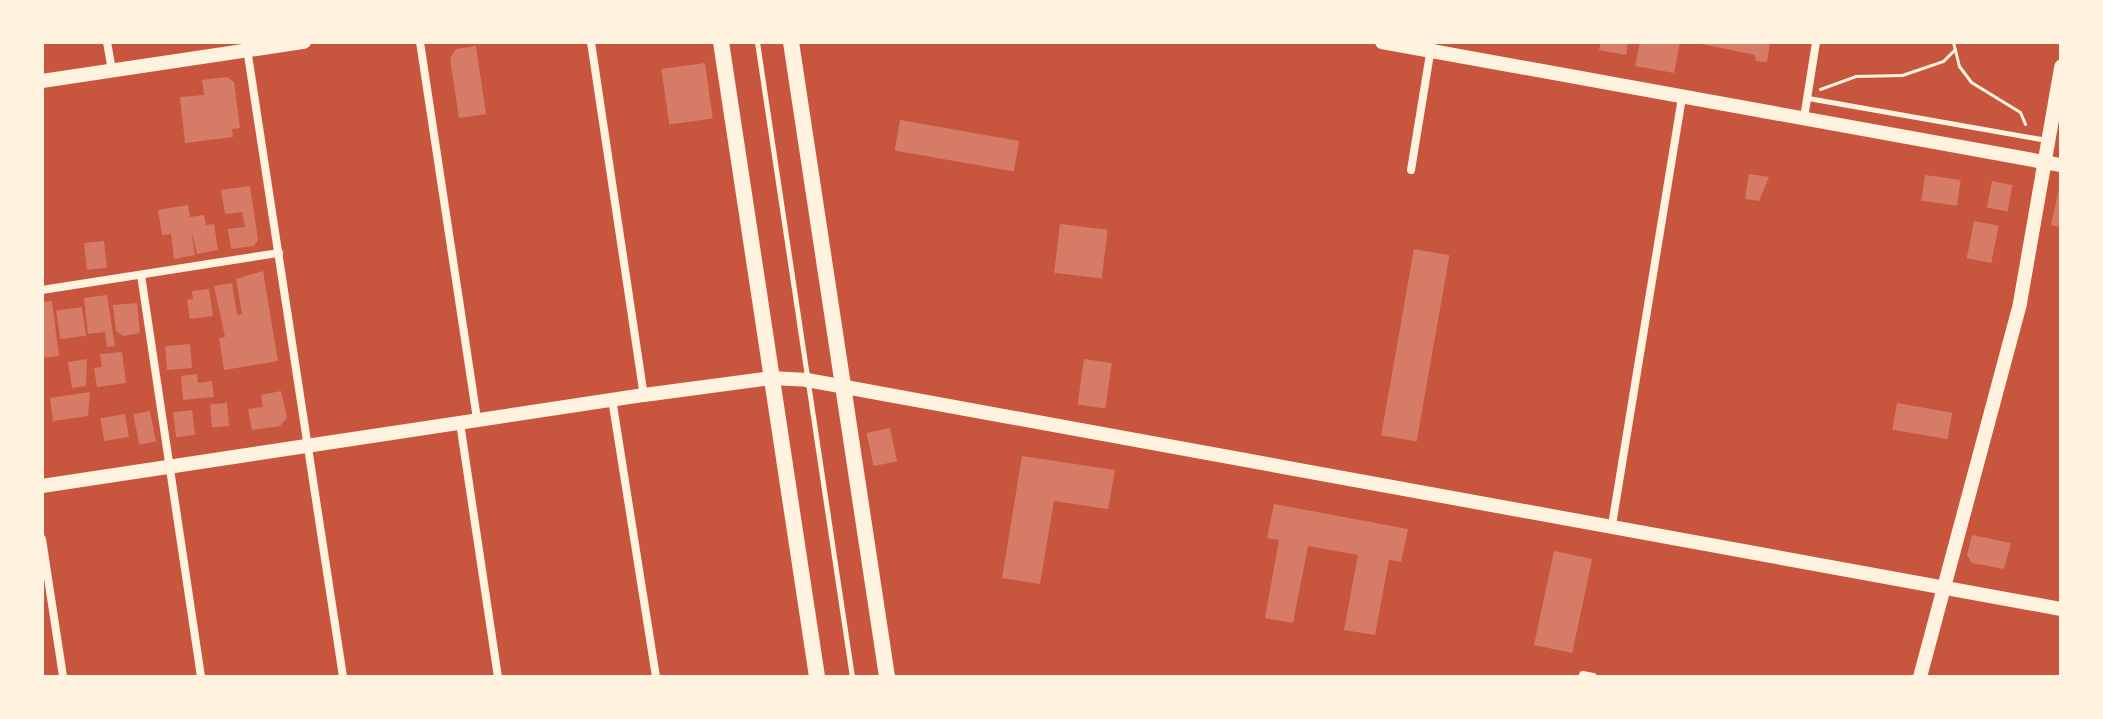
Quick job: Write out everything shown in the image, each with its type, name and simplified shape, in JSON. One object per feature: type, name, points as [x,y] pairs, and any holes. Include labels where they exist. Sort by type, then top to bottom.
[{"type":"main road","points":[[721,42],[817,677]]},
{"type":"main road","points":[[791,42],[887,677]]},
{"type":"street","points":[[107,42],[112,71]]},
{"type":"street","points":[[42,81],[247,46],[304,42]]},
{"type":"street","points":[[420,42],[477,420]]},
{"type":"street","points":[[591,42],[644,395]]},
{"type":"street","points":[[1382,42],[1432,46],[1682,96],[2061,165]]},
{"type":"street","points":[[1804,118],[1816,42]]},
{"type":"street","points":[[247,46],[343,677]]},
{"type":"street","points":[[1411,170],[1432,46]]},
{"type":"street","points":[[1920,677],[2013,331],[2061,67]]},
{"type":"street","points":[[1612,525],[1682,96]]},
{"type":"street","points":[[42,290],[279,253]]},
{"type":"street","points":[[141,275],[201,677]]},
{"type":"street","points":[[42,486],[612,399],[771,378],[807,380],[2061,609]]},
{"type":"street","points":[[612,399],[656,677]]},
{"type":"street","points":[[460,423],[498,677]]},
{"type":"street","points":[[42,539],[63,677]]},
{"type":"lane","points":[[757,42],[852,677]]},
{"type":"lane","points":[[1807,98],[2048,140]]},
{"type":"path","points":[[1953,42],[1971,82],[2020,112],[2024,128]]},
{"type":"path","points":[[1817,90],[1855,76],[1902,75],[1943,61],[1955,49]]},
{"type":"building","points":[[1601,42],[1628,42],[1626,55],[1599,50]]},
{"type":"building","points":[[1640,42],[1680,42],[1674,73],[1635,66]]},
{"type":"building","points":[[1770,42],[1767,62],[1756,61],[1755,55],[1697,43]]},
{"type":"building","points":[[476,46],[486,114],[459,118],[450,58],[456,49]]},
{"type":"building","points":[[705,63],[713,118],[669,125],[661,69]]},
{"type":"building","points":[[227,77],[234,82],[240,128],[232,129],[233,137],[185,143],[180,97],[204,95],[202,80]]},
{"type":"building","points":[[900,120],[1019,141],[1014,172],[895,151]]},
{"type":"building","points":[[1749,174],[1769,177],[1759,201],[1745,199]]},
{"type":"building","points":[[1925,175],[1961,180],[1957,206],[1921,201]]},
{"type":"building","points":[[1992,181],[2013,185],[2007,212],[1987,208]]},
{"type":"building","points":[[2061,184],[2061,227],[2051,225]]},
{"type":"building","points":[[250,186],[258,240],[254,246],[231,249],[228,229],[245,227],[242,212],[225,214],[221,190]]},
{"type":"building","points":[[188,205],[190,217],[204,215],[206,225],[214,224],[218,250],[197,254],[191,229],[195,255],[174,259],[171,234],[162,235],[158,210]]},
{"type":"building","points":[[1974,221],[1999,226],[1991,263],[1967,258]]},
{"type":"building","points":[[1060,224],[1108,230],[1102,278],[1054,273]]},
{"type":"building","points":[[104,241],[107,268],[87,270],[84,243]]},
{"type":"building","points":[[1414,249],[1449,255],[1417,441],[1381,435]]},
{"type":"building","points":[[263,271],[278,361],[224,370],[219,338],[225,337],[214,286],[232,283],[237,315],[242,314],[236,279]]},
{"type":"building","points":[[209,289],[213,316],[190,319],[187,300],[193,299],[192,291]]},
{"type":"building","points":[[107,295],[115,346],[107,347],[105,332],[88,334],[84,298]]},
{"type":"building","points":[[52,301],[59,356],[42,358],[42,302]]},
{"type":"building","points":[[137,303],[140,333],[123,336],[116,331],[113,305]]},
{"type":"building","points":[[82,307],[86,336],[60,339],[56,311]]},
{"type":"building","points":[[190,344],[192,368],[167,370],[165,346]]},
{"type":"building","points":[[122,352],[126,383],[97,387],[94,368],[102,367],[100,354]]},
{"type":"building","points":[[87,359],[86,386],[72,388],[68,362]]},
{"type":"building","points":[[1084,359],[1112,363],[1105,408],[1078,405]]},
{"type":"building","points":[[197,374],[198,383],[212,381],[214,397],[183,400],[181,376]]},
{"type":"building","points":[[281,391],[287,418],[280,426],[252,430],[248,409],[263,407],[261,395]]},
{"type":"building","points":[[90,392],[88,416],[53,421],[50,398]]},
{"type":"building","points":[[227,403],[229,426],[212,427],[210,404]]},
{"type":"building","points":[[1897,403],[1952,413],[1947,439],[1892,430]]},
{"type":"building","points":[[192,410],[195,435],[176,437],[173,412]]},
{"type":"building","points":[[150,411],[156,441],[139,445],[133,414]]},
{"type":"building","points":[[125,414],[129,437],[104,441],[100,418]]},
{"type":"building","points":[[890,428],[897,461],[874,466],[867,433]]},
{"type":"building","points":[[1022,456],[1115,470],[1108,509],[1054,501],[1040,584],[1002,578]]},
{"type":"building","points":[[1274,504],[1408,529],[1401,562],[1389,560],[1375,635],[1344,630],[1358,555],[1308,546],[1293,623],[1265,618],[1279,540],[1267,538]]},
{"type":"building","points":[[1972,535],[2011,543],[2004,569],[1972,563],[1967,555]]},
{"type":"building","points":[[1554,551],[1592,559],[1572,653],[1534,645]]}]
